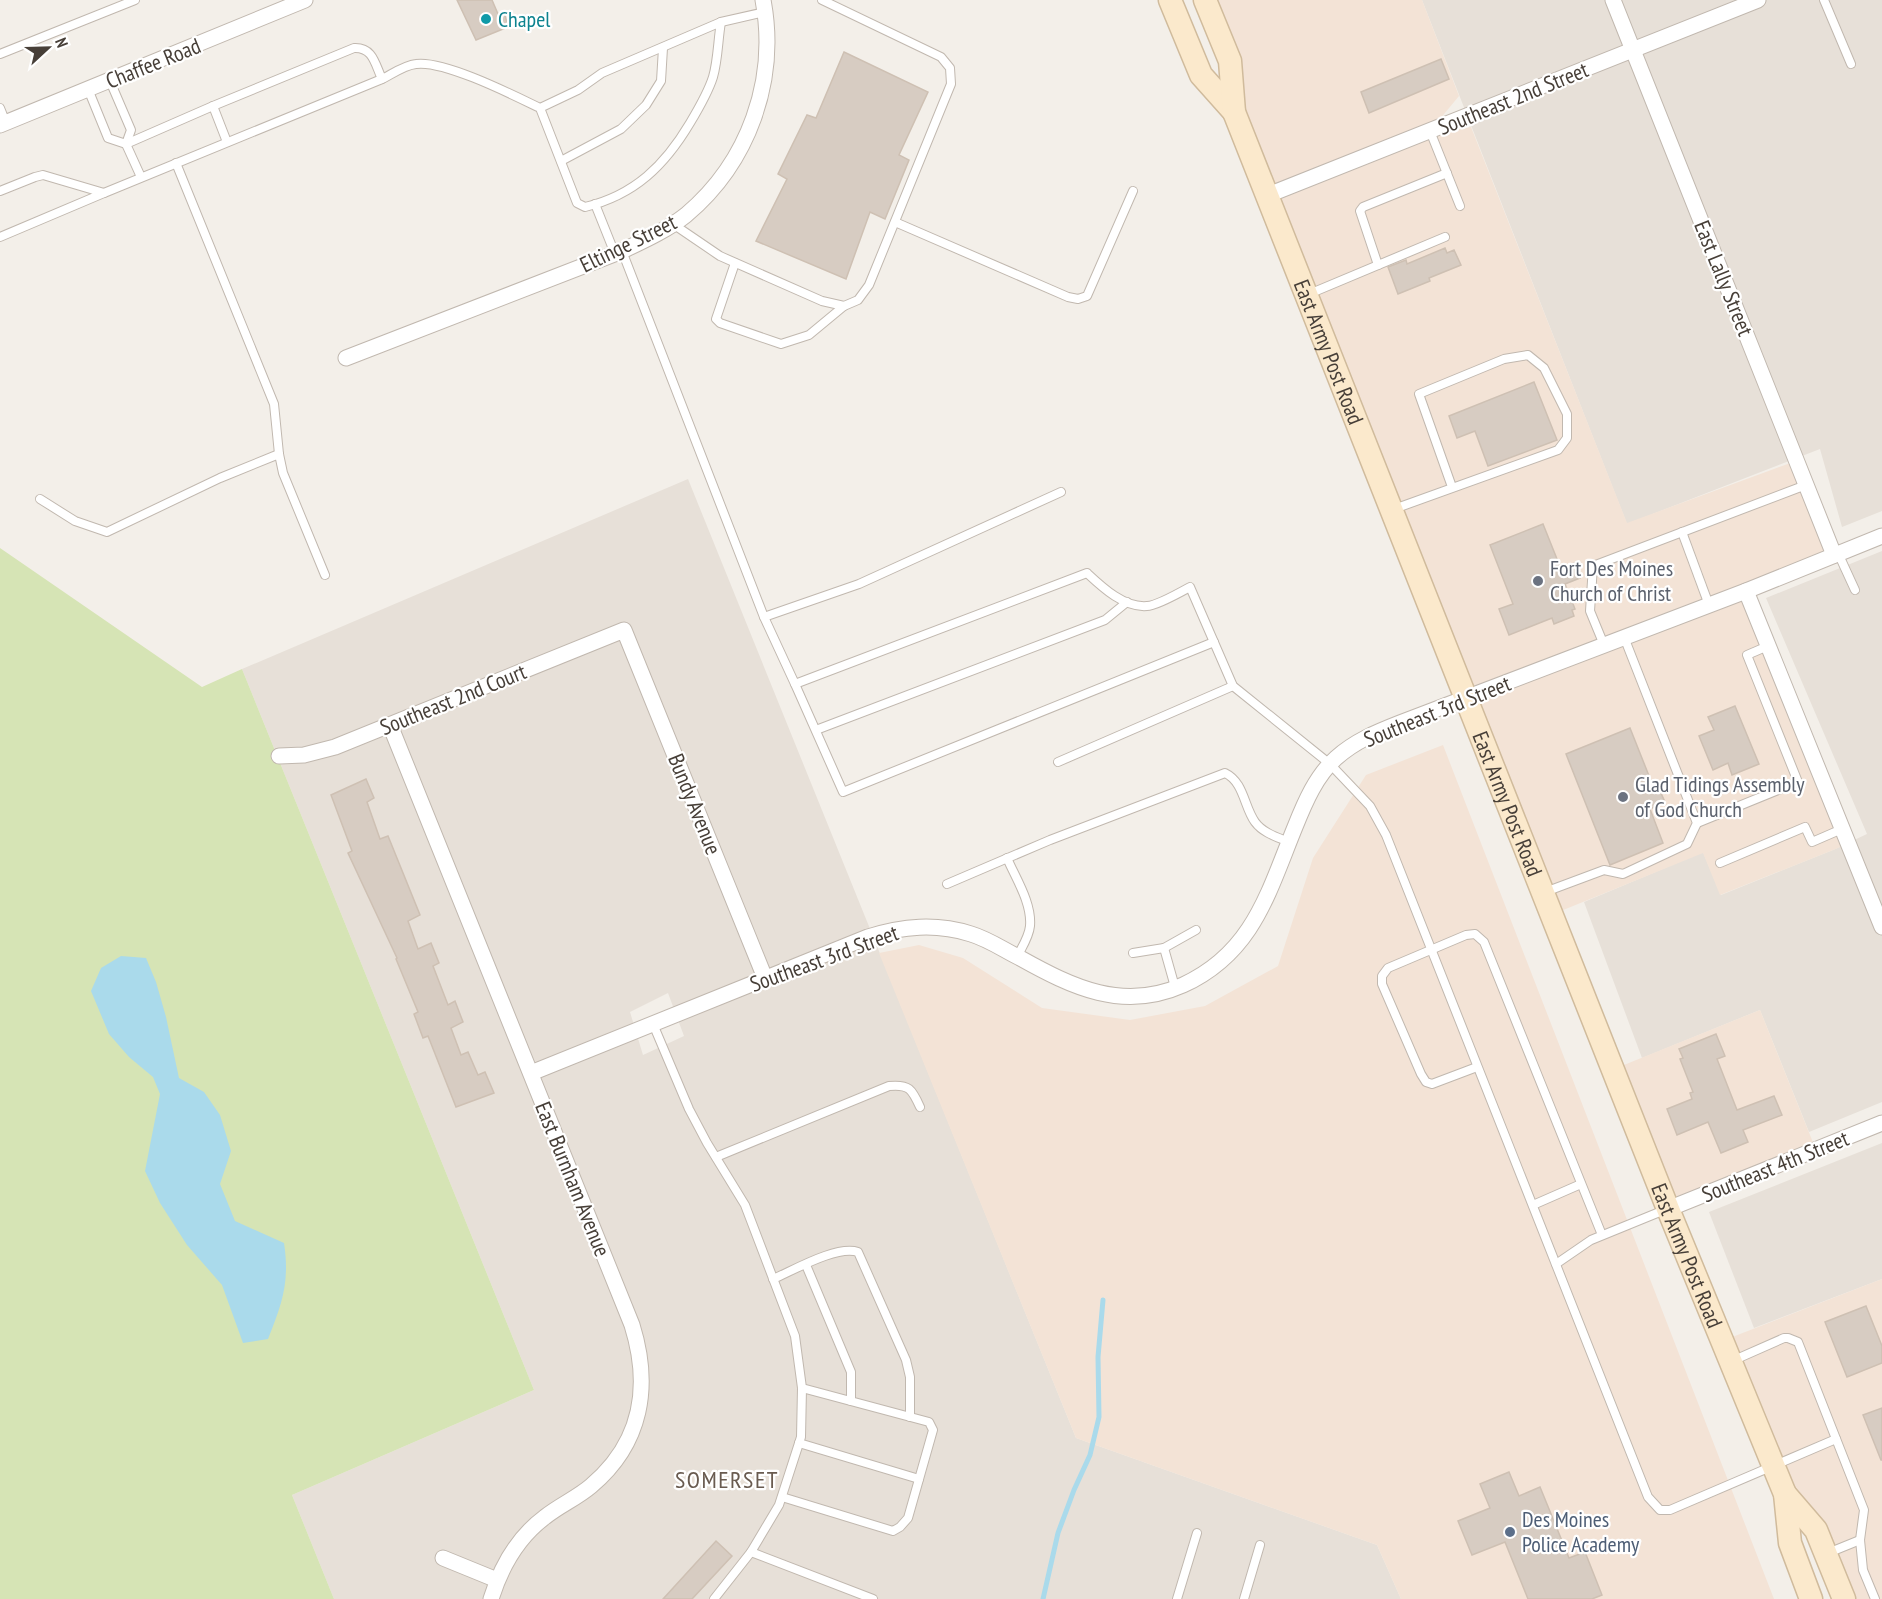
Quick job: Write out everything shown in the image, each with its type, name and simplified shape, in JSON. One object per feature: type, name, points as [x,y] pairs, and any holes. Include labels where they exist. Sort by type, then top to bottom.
[{"type":"main road","name":"East Army Post Road","points":[[1170,0],[1201,75],[1234,112]]},
{"type":"main road","name":"East Army Post Road","points":[[1205,0],[1230,61],[1234,112],[1668,1209],[1785,1494],[1816,1530],[1844,1599]]},
{"type":"main road","name":"East Army Post Road","points":[[1785,1494],[1790,1543],[1811,1599]]},
{"type":"street","name":"Chaffee Road","points":[[3,124],[305,0]]},
{"type":"street","name":"East Lally Street","points":[[1613,0],[1806,485],[1836,554]]},
{"type":"street","name":"Southeast 2nd Street","points":[[1268,195],[1758,0]]},
{"type":"street","name":"Eltinge Street","points":[[346,358],[619,252],[659,234],[673,224],[709,193],[729,168],[746,139],[758,108],[765,75],[766,3]]},
{"type":"street","name":"Southeast 3rd Street","points":[[531,1073],[868,937],[895,929],[920,926],[946,928],[973,934],[1064,982],[1102,994],[1128,996],[1156,993],[1175,987],[1204,974],[1225,958],[1243,939],[1257,918],[1304,804],[1319,777],[1330,764],[1354,744],[1376,733],[1746,591],[1882,536]]},
{"type":"street","points":[[1746,591],[1882,927]]},
{"type":"street","name":"Southeast 2nd Court","points":[[279,756],[304,755],[335,747],[624,630]]},
{"type":"street","name":"Bundy Avenue","points":[[624,630],[765,978]]},
{"type":"street","name":"East Burnham Avenue","points":[[390,725],[640,1349],[641,1391],[634,1426],[623,1449],[608,1470],[590,1487],[544,1517],[525,1536],[509,1557],[497,1580],[491,1599]]},
{"type":"street","name":"Southeast 4th Street","points":[[1668,1209],[1882,1123]]},
{"type":"street","points":[[442,1558],[497,1580]]},
{"type":"lane","points":[[0,54],[135,0]]},
{"type":"lane","points":[[735,263],[716,319],[720,323],[781,344],[808,335],[844,306],[858,300],[869,285],[951,84],[950,68],[941,57],[822,0]]},
{"type":"lane","points":[[1824,0],[1851,64]]},
{"type":"lane","points":[[540,108],[578,90],[602,73],[766,3]]},
{"type":"lane","points":[[0,237],[414,64],[426,63],[459,73],[540,108],[577,203],[585,207],[620,194],[646,179],[675,149],[700,106],[713,76],[721,22]]},
{"type":"lane","points":[[88,89],[108,138],[126,144],[354,48],[363,47],[370,52],[382,79]]},
{"type":"lane","points":[[561,161],[621,129],[646,105],[661,81],[663,48]]},
{"type":"lane","points":[[110,81],[131,130],[126,144],[141,177]]},
{"type":"lane","points":[[213,106],[227,142]]},
{"type":"lane","points":[[0,108],[3,124]]},
{"type":"lane","points":[[1430,131],[1460,206]]},
{"type":"lane","points":[[176,163],[274,404],[283,473],[325,575]]},
{"type":"lane","points":[[1378,265],[1360,211],[1363,207],[1447,173]]},
{"type":"lane","points":[[0,191],[44,175],[104,193]]},
{"type":"lane","points":[[895,222],[1068,297],[1078,299],[1087,296],[1133,191]]},
{"type":"lane","points":[[595,204],[619,252],[764,617],[843,792],[1214,642]]},
{"type":"lane","points":[[673,224],[720,256],[822,301],[844,306]]},
{"type":"lane","points":[[1308,295],[1445,237]]},
{"type":"lane","points":[[1393,510],[1558,450],[1567,438],[1567,414],[1544,368],[1527,355],[1504,359],[1419,394],[1452,487]]},
{"type":"lane","points":[[40,499],[75,521],[106,532],[220,478],[279,454]]},
{"type":"lane","points":[[1604,645],[1590,611],[1593,566],[1806,485]]},
{"type":"lane","points":[[764,617],[859,584],[1061,492]]},
{"type":"lane","points":[[1682,532],[1709,605]]},
{"type":"lane","points":[[1836,554],[1855,591]]},
{"type":"lane","points":[[795,684],[1087,573],[1105,590],[1127,602],[1148,606],[1190,587],[1233,686],[1330,764],[1370,806],[1386,835],[1648,1497],[1660,1510],[1670,1510],[1836,1438]]},
{"type":"lane","points":[[816,730],[1105,620],[1127,602]]},
{"type":"lane","points":[[1624,637],[1697,823]]},
{"type":"lane","points":[[1544,892],[1604,870],[1623,874],[1687,844],[1697,823],[1798,782],[1747,655],[1768,646]]},
{"type":"lane","points":[[1058,762],[1233,686]]},
{"type":"lane","points":[[947,884],[1007,858],[1225,773],[1235,780],[1256,822],[1268,833],[1289,842]]},
{"type":"lane","points":[[1720,863],[1805,827],[1812,842],[1842,829]]},
{"type":"lane","points":[[1007,858],[1028,906],[1030,926],[1027,938],[1017,957]]},
{"type":"lane","points":[[1133,953],[1164,948],[1196,930]]},
{"type":"lane","points":[[1478,1067],[1432,1084],[1426,1082],[1382,984],[1382,976],[1388,969],[1430,949],[1474,934],[1484,942],[1602,1235]]},
{"type":"lane","points":[[1164,948],[1175,987]]},
{"type":"lane","points":[[653,1023],[689,1109],[745,1204],[795,1336],[802,1388],[801,1437],[782,1497],[751,1552],[714,1599]]},
{"type":"lane","points":[[716,1157],[889,1086],[908,1087],[914,1093],[920,1107]]},
{"type":"lane","points":[[1533,1205],[1581,1184]]},
{"type":"lane","points":[[1556,1264],[1591,1240],[1668,1209]]},
{"type":"lane","points":[[773,1279],[840,1251],[858,1252],[906,1360],[910,1377],[910,1417]]},
{"type":"lane","points":[[806,1265],[851,1372],[851,1401]]},
{"type":"lane","points":[[1730,1361],[1784,1338],[1798,1342],[1864,1510],[1860,1540],[1863,1570],[1875,1599]]},
{"type":"lane","points":[[782,1497],[893,1531],[908,1518],[933,1430],[929,1422],[802,1388]]},
{"type":"lane","points":[[799,1443],[919,1479]]},
{"type":"lane","points":[[1177,1599],[1197,1533]]},
{"type":"lane","points":[[1826,1554],[1860,1540]]},
{"type":"lane","points":[[1244,1599],[1260,1545]]},
{"type":"lane","points":[[751,1552],[873,1599]]},
{"type":"shaded area","points":[[1195,0],[1422,0],[1459,96],[1430,131],[1471,127],[1627,523],[1796,461],[1834,555],[1746,591],[1848,844],[1720,895],[1703,853],[1551,915]]},
{"type":"shaded area","points":[[1422,0],[1882,0],[1882,511],[1842,527],[1820,449],[1627,524]]},
{"type":"shaded area","name":"SOMERSET","points":[[688,479],[1076,1438],[1377,1545],[1401,1599],[334,1599],[292,1495],[534,1390],[242,669]],"holes":[[[668,993],[684,1036],[643,1055],[630,1012]]]},
{"type":"shaded area","points":[[1882,551],[1882,1102],[1809,1132],[1760,1010],[1642,1058],[1584,902],[1703,852],[1721,895],[1867,834],[1766,598]]},
{"type":"shaded area","points":[[1443,745],[1774,1599],[1401,1599],[1377,1545],[1076,1438],[879,953],[919,945],[963,958],[1042,1008],[1130,1020],[1205,1006],[1278,966],[1313,858],[1366,775]]},
{"type":"shaded area","points":[[1760,1010],[1816,1150],[1668,1209],[1614,1069]]},
{"type":"shaded area","points":[[1882,1143],[1882,1279],[1754,1328],[1709,1212]]},
{"type":"shaded area","points":[[1882,1279],[1882,1599],[1837,1599],[1722,1341]]},
{"type":"green space","points":[[0,548],[202,687],[242,669],[534,1390],[292,1495],[334,1599],[0,1599]]},
{"type":"water","points":[[121,956],[146,958],[166,1017],[179,1078],[204,1092],[220,1115],[231,1151],[220,1184],[235,1221],[284,1243],[286,1270],[284,1292],[268,1339],[243,1343],[222,1285],[187,1245],[160,1203],[145,1171],[160,1094],[153,1077],[129,1057],[109,1034],[91,991],[101,968]]},
{"type":"building","name":"Chapel","points":[[457,0],[492,0],[498,14],[504,11],[508,27],[476,40]]},
{"type":"building","points":[[844,52],[928,92],[899,155],[909,160],[885,219],[870,212],[846,279],[756,241],[787,179],[778,174],[807,115],[816,118]]},
{"type":"building","points":[[1441,59],[1449,79],[1369,113],[1361,92]]},
{"type":"building","points":[[1445,248],[1447,253],[1454,250],[1461,265],[1398,294],[1388,267],[1406,260],[1407,264]]},
{"type":"building","points":[[1534,382],[1557,440],[1488,466],[1475,431],[1457,438],[1449,416]]},
{"type":"building","name":"Fort Des Moines Church of Christ","points":[[1543,524],[1561,569],[1574,563],[1580,578],[1565,584],[1575,609],[1572,610],[1574,616],[1554,624],[1552,618],[1509,635],[1499,609],[1513,604],[1490,545]]},
{"type":"building","points":[[1735,706],[1759,764],[1732,775],[1728,763],[1713,770],[1699,736],[1714,730],[1708,717]]},
{"type":"building","name":"Glad Tidings Assembly of God Church","points":[[1630,728],[1655,791],[1659,789],[1665,802],[1650,809],[1663,843],[1610,865],[1566,754]]},
{"type":"building","points":[[366,779],[374,798],[367,802],[380,839],[388,836],[420,915],[408,921],[418,949],[431,943],[439,963],[433,966],[448,1005],[455,1001],[463,1022],[451,1028],[461,1055],[468,1052],[478,1075],[485,1072],[494,1093],[456,1107],[428,1036],[423,1038],[414,1014],[418,1012],[397,958],[348,853],[352,851],[331,795]]},
{"type":"building","points":[[1716,1034],[1725,1056],[1717,1059],[1737,1110],[1774,1096],[1782,1115],[1743,1130],[1748,1142],[1721,1153],[1708,1122],[1677,1135],[1667,1109],[1692,1099],[1690,1093],[1693,1092],[1680,1059],[1683,1058],[1679,1049]]},
{"type":"building","points":[[1866,1306],[1882,1346],[1882,1363],[1847,1377],[1825,1322]]},
{"type":"building","points":[[1882,1408],[1882,1460],[1881,1460],[1863,1415]]},
{"type":"building","name":"Des Moines Police Academy","points":[[1509,1472],[1519,1496],[1540,1487],[1569,1558],[1585,1552],[1602,1595],[1592,1599],[1528,1599],[1505,1542],[1472,1555],[1458,1521],[1490,1508],[1480,1484]]},
{"type":"building","points":[[716,1541],[732,1556],[692,1599],[663,1599]]},
{"type":"waterway","points":[[1043,1599],[1058,1533],[1090,1455],[1099,1417],[1098,1357],[1103,1300]]},
{"type":"place","name":"Chapel","points":[[486,19]]},
{"type":"place","name":"Fort Des Moines Church of Christ","points":[[1538,581]]},
{"type":"place","name":"Glad Tidings Assembly of God Church","points":[[1623,797]]},
{"type":"place","name":"Des Moines Police Academy","points":[[1510,1532]]},
{"type":"district","name":"SOMERSET","points":[[727,1480]]}]
